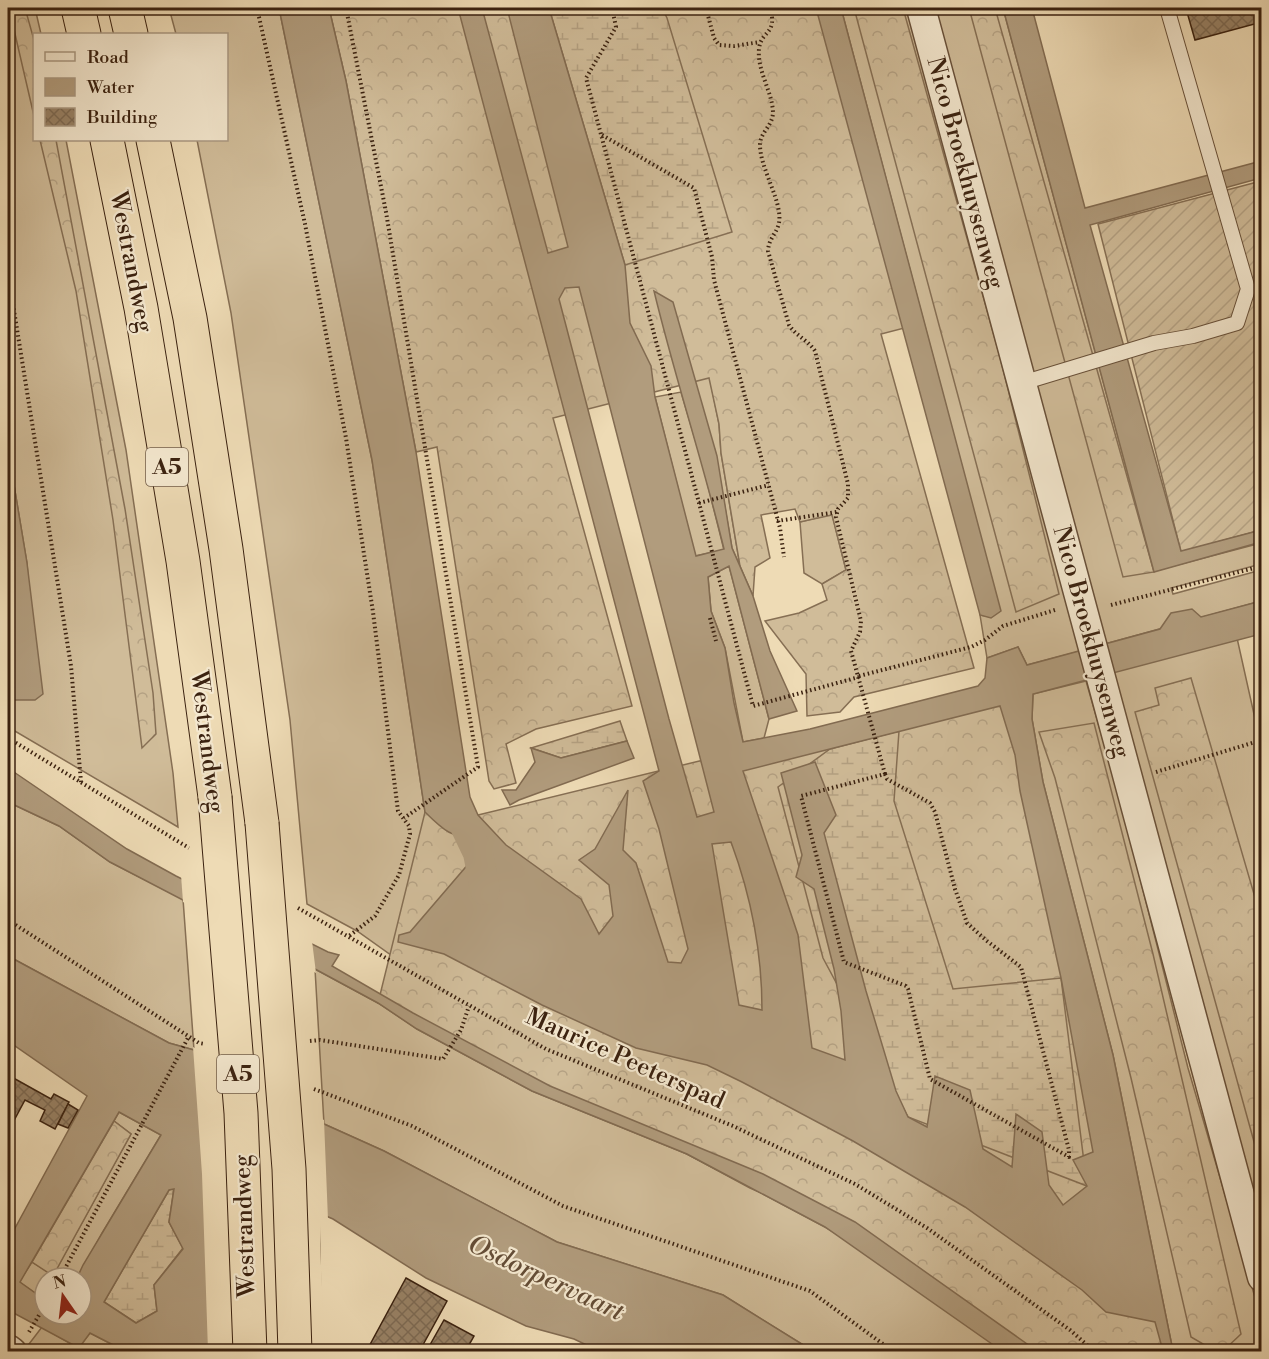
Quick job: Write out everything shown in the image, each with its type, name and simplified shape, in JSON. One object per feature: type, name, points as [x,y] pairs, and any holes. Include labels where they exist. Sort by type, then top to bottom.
[{"type":"highway","points":[[78,8],[84,33]]},
{"type":"highway","points":[[125,8],[131,33]]},
{"type":"highway","name":"Westrandweg","points":[[106,141],[141,308],[183,561],[215,797],[241,1113],[249,1352]]},
{"type":"highway","name":"Westrandweg","points":[[153,141],[190,318],[226,549],[262,824],[289,1169],[295,1352]]},
{"type":"street","name":"Nico Broekhuysenweg","points":[[921,8],[1262,1276]]},
{"type":"street","points":[[8,1349],[12,1352]]},
{"type":"lane","points":[[1022,382],[1098,359],[1237,323],[1248,289],[1167,8]]},
{"type":"path","points":[[257,8],[305,224],[322,323],[346,438],[373,612],[398,811],[409,826],[410,834],[399,875],[375,916],[349,936]]},
{"type":"path","points":[[346,8],[386,212],[478,767],[404,818]]},
{"type":"path","points":[[612,8],[616,27],[586,78],[753,706],[971,647],[985,640],[1003,626],[1044,612]]},
{"type":"path","points":[[706,8],[714,38],[719,45],[734,46],[760,42]]},
{"type":"path","points":[[770,8],[773,24],[760,42],[759,55],[773,113],[771,124],[762,137],[760,148],[779,212],[779,226],[768,245],[768,251],[789,325],[792,331],[813,347],[817,356],[849,489],[847,501],[837,512],[777,521]]},
{"type":"path","points":[[601,135],[694,188],[712,257],[714,280],[769,485],[783,557]]},
{"type":"path","points":[[8,273],[71,666],[81,783]]},
{"type":"path","points":[[700,503],[769,485]]},
{"type":"path","points":[[837,512],[837,521],[861,621],[861,628],[852,651],[885,774],[887,779],[930,803],[935,812],[955,889],[967,923],[1021,967],[1069,1157],[930,1079],[906,986],[844,962],[801,796],[885,774]]},
{"type":"path","points":[[1084,616],[1095,609],[1262,567]]},
{"type":"path","points":[[710,618],[716,641]]},
{"type":"path","points":[[8,738],[195,850]]},
{"type":"path","points":[[1128,781],[1262,740]]},
{"type":"path","name":"Maurice Peeterspad","points":[[297,907],[546,1049],[733,1126],[855,1184],[927,1228],[1070,1330],[1095,1352]]},
{"type":"path","points":[[8,920],[199,1043],[210,1044]]},
{"type":"path","points":[[309,1041],[320,1040],[443,1059],[461,1030],[470,1006]]},
{"type":"path","points":[[67,1266],[189,1036]]},
{"type":"path","points":[[304,1084],[412,1125],[563,1206],[810,1291],[894,1352]]},
{"type":"green space","points":[[8,8],[35,8],[41,33],[33,33],[33,141],[66,141],[126,450],[173,773],[178,827],[8,727],[8,692],[13,700],[29,591],[27,563],[8,449]]},
{"type":"green space","points":[[9,8],[25,8],[33,36],[33,112]]},
{"type":"green space","points":[[169,8],[279,8],[372,460],[425,812],[443,831],[398,960],[357,931],[307,904],[290,720],[231,313],[197,141],[228,141],[228,33],[176,33]]},
{"type":"green space","points":[[329,8],[831,8],[916,325],[881,334],[974,668],[854,697],[840,712],[807,716],[806,674],[765,621],[799,613],[827,600],[822,584],[846,570],[832,515],[800,522],[795,509],[761,515],[770,558],[755,567],[753,596],[740,566],[721,453],[719,424],[709,378],[553,418],[632,706],[536,729],[506,744],[516,783],[494,789],[489,781],[437,447],[416,452],[346,81]]},
{"type":"green space","points":[[549,8],[662,8],[732,232],[625,265]]},
{"type":"green space","points":[[841,8],[911,8],[1081,651],[1027,665],[1018,647],[987,658],[980,615],[991,617],[1000,611]]},
{"type":"green space","points":[[854,8],[903,8],[1000,357],[1059,594],[1016,612]]},
{"type":"green space","points":[[933,8],[1003,8],[1154,571],[1261,543],[1261,564],[1171,588],[1173,594],[1261,570],[1261,601],[1105,644]]},
{"type":"green space","points":[[969,8],[995,8],[1154,572],[1123,577]]},
{"type":"green space","points":[[40,141],[56,141],[125,509],[153,693],[156,734],[142,748],[113,520],[76,291]]},
{"type":"green space","points":[[1261,181],[1261,530],[1181,552],[1098,224]]},
{"type":"green space","points":[[620,236],[692,289],[719,424],[721,453],[740,566],[732,548],[715,450]]},
{"type":"green space","points":[[681,392],[724,550],[695,556],[655,397]]},
{"type":"green space","points":[[832,514],[846,570],[822,584],[804,573],[800,522]]},
{"type":"green space","points":[[729,566],[769,719],[764,738],[743,742],[725,648],[711,611],[708,577]]},
{"type":"green space","points":[[1235,629],[1262,750],[1261,1240],[1110,661]]},
{"type":"green space","points":[[1191,678],[1261,918],[1261,1167],[1135,712],[1159,705],[1155,688]]},
{"type":"green space","points":[[1086,681],[1121,803],[1188,1068],[1261,1318],[1261,1351],[1173,1351],[1113,1055],[1043,782],[1032,719],[1033,694]]},
{"type":"green space","points":[[1015,684],[1167,1351],[1002,1351],[923,1286],[825,1227],[687,1154],[378,1003],[425,812],[458,817],[478,815]]},
{"type":"green space","points":[[620,721],[627,741],[561,758],[531,748]]},
{"type":"green space","points":[[1094,723],[1153,954],[1241,1334],[1223,1351],[1215,1351],[1191,1337],[1131,1078],[1055,778],[1039,732]]},
{"type":"green space","points":[[899,731],[894,801],[953,989],[1061,978],[1087,1186],[908,1117],[823,958],[778,787],[830,749]]},
{"type":"green space","points":[[8,802],[59,826],[110,862],[183,899],[194,1050],[169,1043],[8,956]]},
{"type":"green space","points":[[315,969],[378,1003],[417,1029],[532,1091],[687,1154],[750,1188],[834,1225],[1002,1351],[813,1351],[723,1295],[557,1242],[384,1151],[324,1124]]},
{"type":"green space","points":[[119,1112],[161,1135],[84,1266],[58,1266],[131,1134],[114,1121]]},
{"type":"green space","points":[[114,1121],[131,1134],[58,1266],[38,1266],[32,1262]]},
{"type":"green space","points":[[174,1188],[169,1222],[183,1248],[154,1285],[157,1311],[136,1323],[104,1302],[169,1190]]},
{"type":"green space","points":[[32,1262],[38,1266],[33,1266],[33,1292],[19,1282]]},
{"type":"green space","points":[[42,1327],[78,1348],[90,1333],[125,1351],[42,1351],[29,1344]]},
{"type":"water","points":[[279,8],[329,8],[346,81],[416,452],[470,797],[478,815],[506,845],[581,899],[599,934],[613,916],[609,885],[579,860],[595,849],[628,790],[623,850],[636,863],[668,962],[681,963],[688,949],[659,829],[643,781],[659,771],[458,8],[482,8],[548,253],[568,247],[507,8],[549,8],[625,265],[630,323],[651,366],[655,397],[696,556],[724,549],[654,291],[673,302],[717,456],[732,548],[753,596],[770,651],[797,711],[769,719],[729,566],[708,577],[711,611],[725,648],[743,742],[810,729],[978,686],[985,678],[987,658],[1018,647],[1027,665],[1160,629],[1171,613],[1192,609],[1201,617],[1261,601],[1261,634],[1033,694],[1032,719],[1043,782],[1113,1055],[1173,1351],[1163,1351],[1155,1322],[1106,1312],[1082,1290],[965,1207],[853,1141],[742,1082],[707,1065],[636,1048],[542,1005],[444,954],[398,942],[399,935],[410,932],[482,848],[480,839],[455,835],[425,812],[372,460]],"holes":[[[579,287],[714,812],[697,817],[669,719],[559,299],[565,288]],[[1000,706],[1015,755],[1020,791],[1061,978],[1093,1152],[1073,1160],[1087,1186],[1063,1205],[1049,1185],[1042,1132],[1016,1114],[1012,1167],[983,1149],[970,1090],[935,1076],[927,1127],[908,1117],[896,1091],[866,991],[824,833],[836,815],[815,762],[781,773],[802,855],[796,877],[814,889],[834,969],[841,1011],[845,1060],[812,1048],[798,935],[743,771]],[[731,842],[744,883],[754,924],[760,967],[762,1010],[739,1005],[712,844]]]},
{"type":"water","points":[[816,8],[841,8],[1001,611],[991,618],[980,615]]},
{"type":"water","points":[[1003,8],[1032,8],[1085,208],[1261,161],[1261,178],[1090,225],[1181,551],[1261,530],[1261,542],[1154,572]]},
{"type":"water","points":[[8,449],[27,563],[43,694],[35,700],[13,700],[8,692]]},
{"type":"water","points":[[627,741],[634,758],[510,805],[502,790],[516,790],[535,762],[531,748],[561,758]]},
{"type":"water","points":[[8,768],[127,849],[328,952],[339,955],[332,966],[413,1013],[550,1086],[763,1174],[855,1222],[1037,1351],[1002,1351],[825,1227],[687,1154],[532,1091],[417,1029],[378,1003],[110,862],[59,826],[8,802]]},
{"type":"water","name":"Osdorpervaart","points":[[8,956],[169,1043],[194,1050],[324,1124],[384,1151],[557,1242],[723,1295],[813,1351],[599,1351],[574,1339],[526,1326],[426,1278],[333,1219],[319,1213],[322,1351],[125,1351],[90,1333],[79,1348],[38,1326],[93,1326],[93,1266],[83,1266],[161,1135],[119,1112],[20,1282],[33,1291],[33,1323],[8,1310],[8,1241],[87,1096],[8,1041]],"holes":[[[174,1189],[169,1222],[183,1249],[154,1285],[157,1311],[136,1323],[104,1302],[169,1190]]]},
{"type":"pier","points":[[181,875],[312,941],[316,973],[183,902]]},
{"type":"pier","points":[[193,1047],[324,1120],[328,1220],[321,1217],[320,1244],[325,1352],[208,1351],[202,1174]]},
{"type":"building","points":[[1202,8],[1262,8],[1262,22],[1195,40],[1187,12]]},
{"type":"building","points":[[8,1075],[51,1099],[54,1094],[69,1102],[55,1129],[40,1121],[45,1110],[25,1100],[10,1128],[8,1126]]},
{"type":"building","points":[[68,1104],[78,1110],[68,1128],[58,1124]]},
{"type":"building","points":[[406,1278],[447,1301],[419,1352],[366,1352]]},
{"type":"building","points":[[444,1320],[474,1336],[465,1352],[426,1352]]},
{"type":"waterway","points":[[453,801],[478,853],[485,890]]}]
